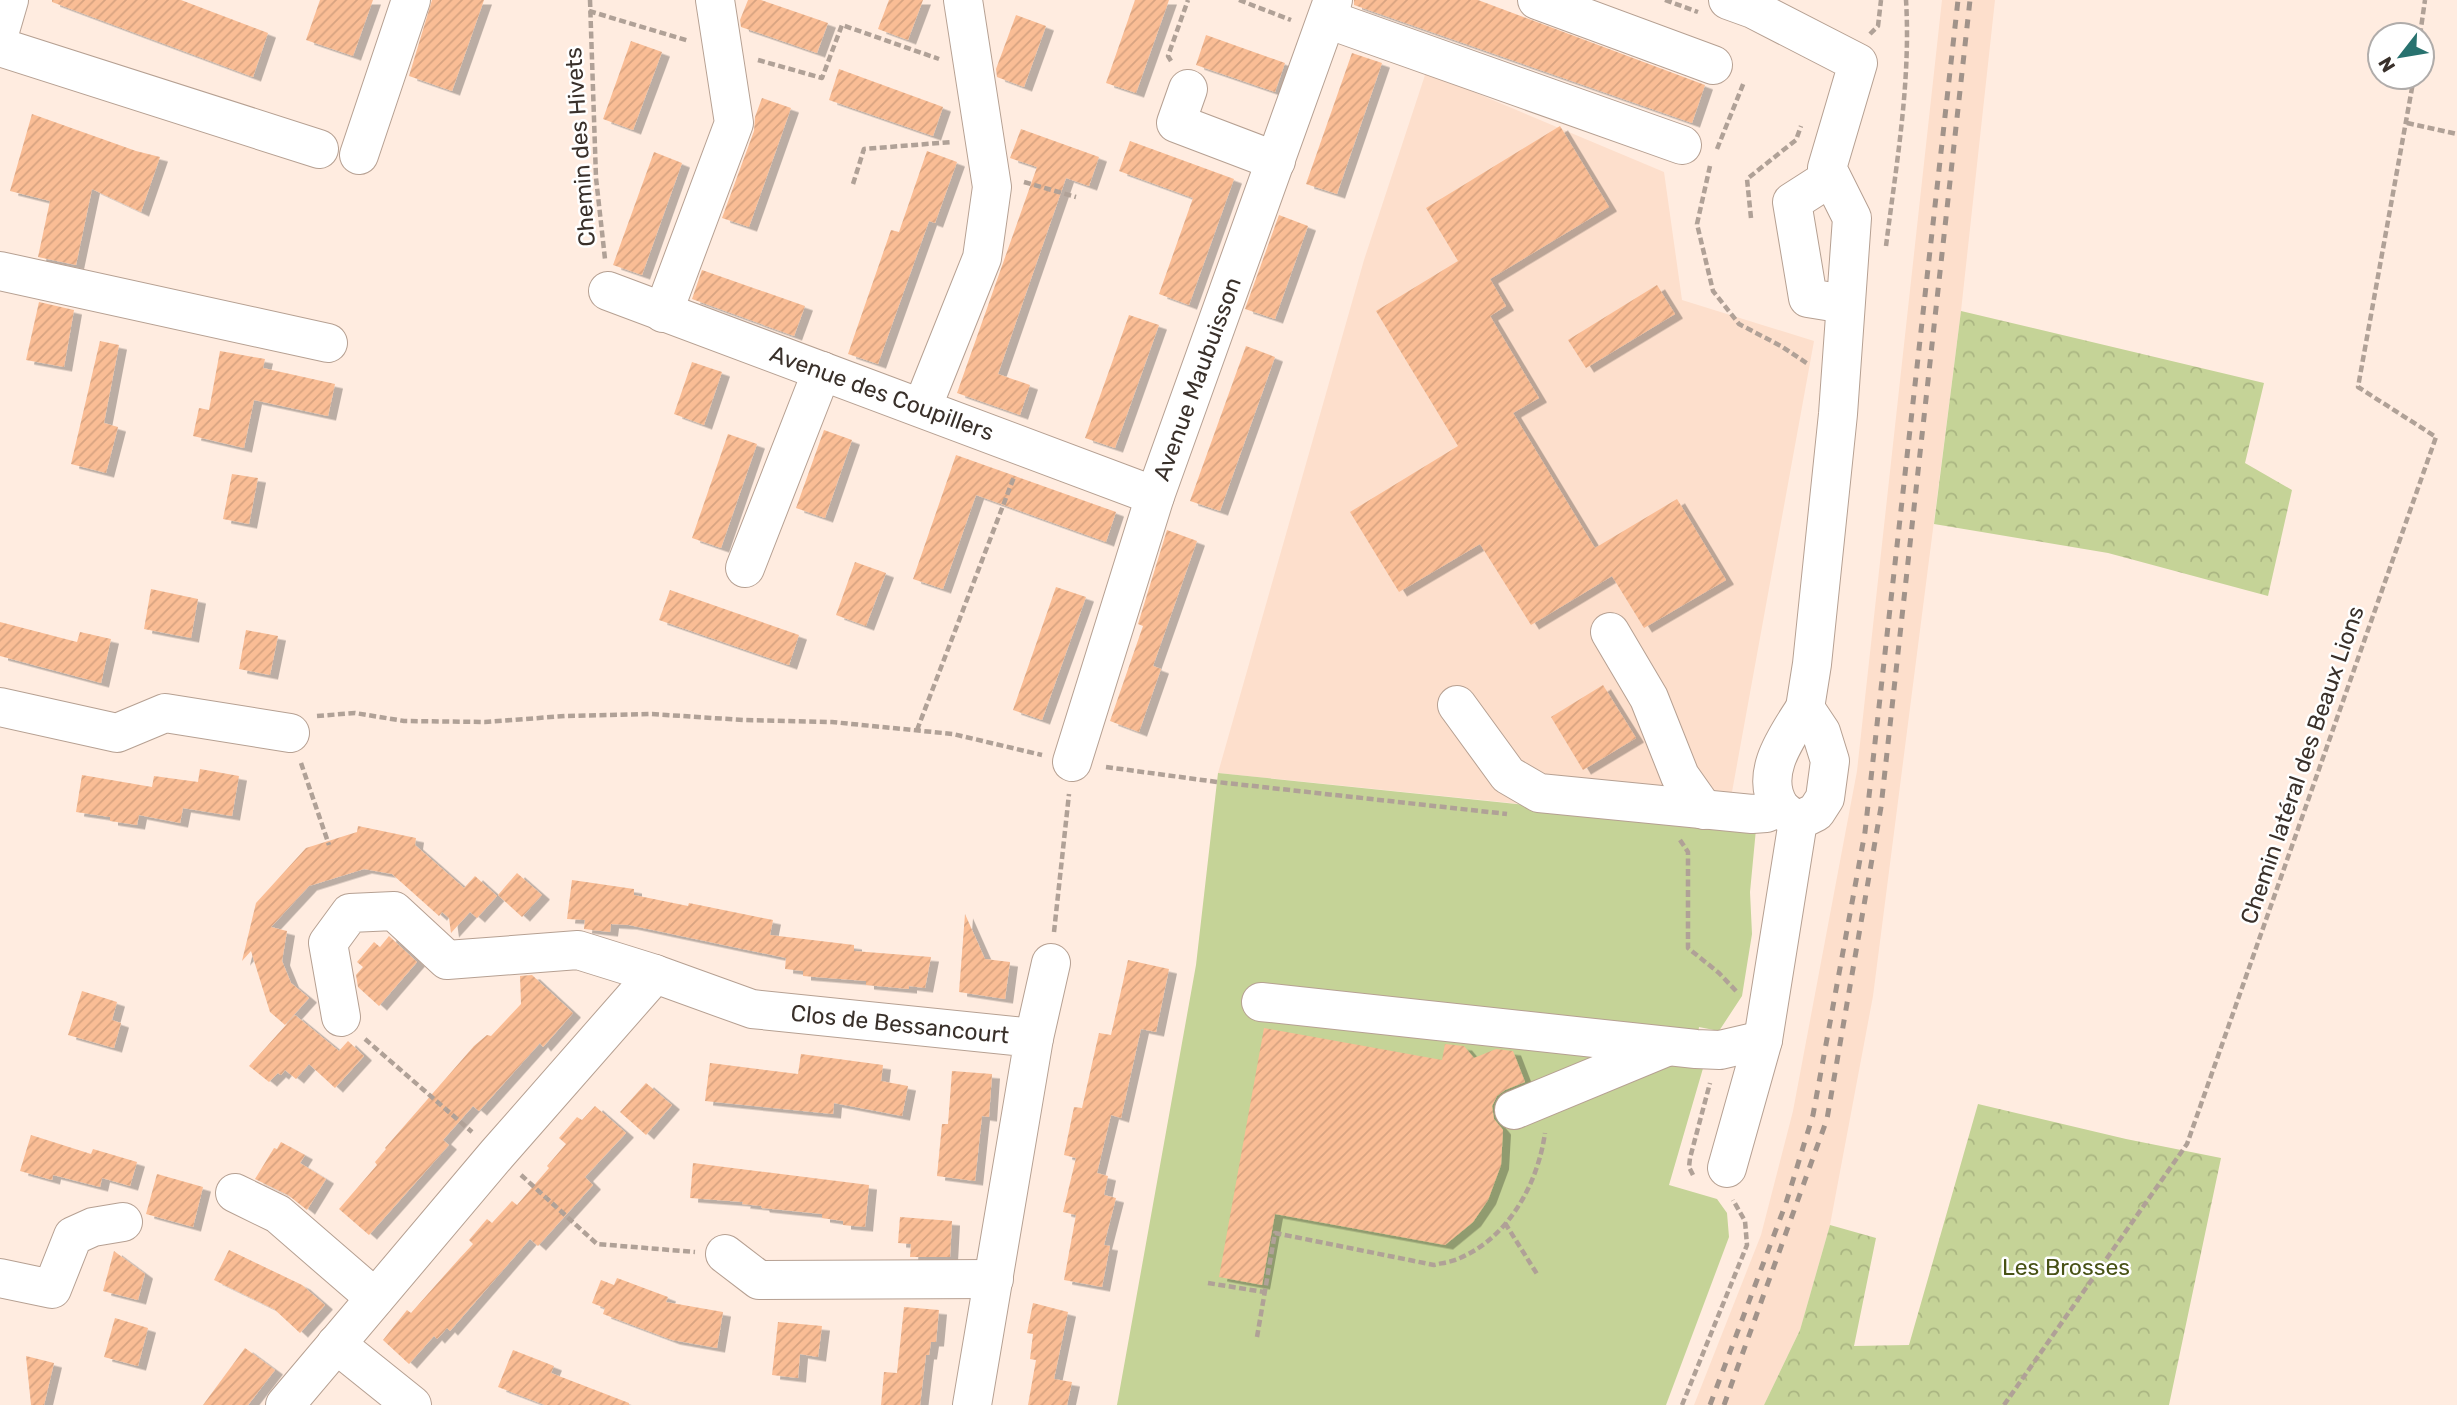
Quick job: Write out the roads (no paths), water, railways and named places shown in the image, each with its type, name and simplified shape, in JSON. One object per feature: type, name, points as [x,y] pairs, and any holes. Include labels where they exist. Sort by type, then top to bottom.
[{"type":"street","points":[[0,31],[9,0]]},
{"type":"street","points":[[359,155],[411,0]]},
{"type":"street","points":[[663,313],[734,123],[715,0]]},
{"type":"street","points":[[922,408],[982,258],[992,187],[963,0]]},
{"type":"street","points":[[1537,0],[1729,68]]},
{"type":"street","points":[[1727,1168],[1763,1040],[1789,814],[1773,785],[1773,770],[1779,750],[1805,708],[1812,664],[1838,414],[1852,218],[1827,168],[1858,63],[1734,6]]},
{"type":"street","points":[[1330,9],[1682,145]]},
{"type":"street","name":"Avenue Maubuisson","points":[[1072,762],[1155,496],[1330,9]]},
{"type":"street","points":[[0,47],[319,149]]},
{"type":"street","points":[[1188,89],[1176,123],[1276,160]]},
{"type":"street","points":[[1831,177],[1792,202],[1808,298],[1845,304]]},
{"type":"street","points":[[0,271],[328,343]]},
{"type":"street","name":"Avenue des Coupillers","points":[[608,291],[1155,496]]},
{"type":"street","points":[[745,568],[822,371]]},
{"type":"street","points":[[1610,632],[1649,698],[1681,776],[1695,822]]},
{"type":"street","points":[[1457,705],[1508,775],[1539,793],[1695,822],[1752,814],[1816,812],[1825,798],[1830,761],[1821,732],[1805,708]]},
{"type":"street","points":[[0,707],[117,733],[165,713],[290,733]]},
{"type":"street","name":"Clos de Bessancourt","points":[[341,1017],[328,943],[350,913],[394,911],[447,960],[578,950],[752,1009],[1034,1038],[972,1405]]},
{"type":"street","points":[[1034,1038],[1051,962]]},
{"type":"street","points":[[285,1405],[655,974]]},
{"type":"street","points":[[1261,1002],[1720,1050],[1763,1040]]},
{"type":"street","points":[[1527,1105],[1669,1046]]},
{"type":"street","points":[[235,1194],[278,1214],[375,1298]]},
{"type":"street","points":[[0,1278],[52,1289],[73,1236],[93,1227],[122,1222]]},
{"type":"street","points":[[725,1254],[759,1280],[993,1279]]},
{"type":"street","points":[[336,1344],[412,1405]]},
{"type":"railway","points":[[1710,1405],[1786,1203],[1813,1115],[1865,832],[1958,0]]},
{"type":"railway","points":[[1724,1405],[1827,1119],[1881,807],[1970,0]]},
{"type":"park label","name":"Les Brosses","points":[[2066,1267]]}]
